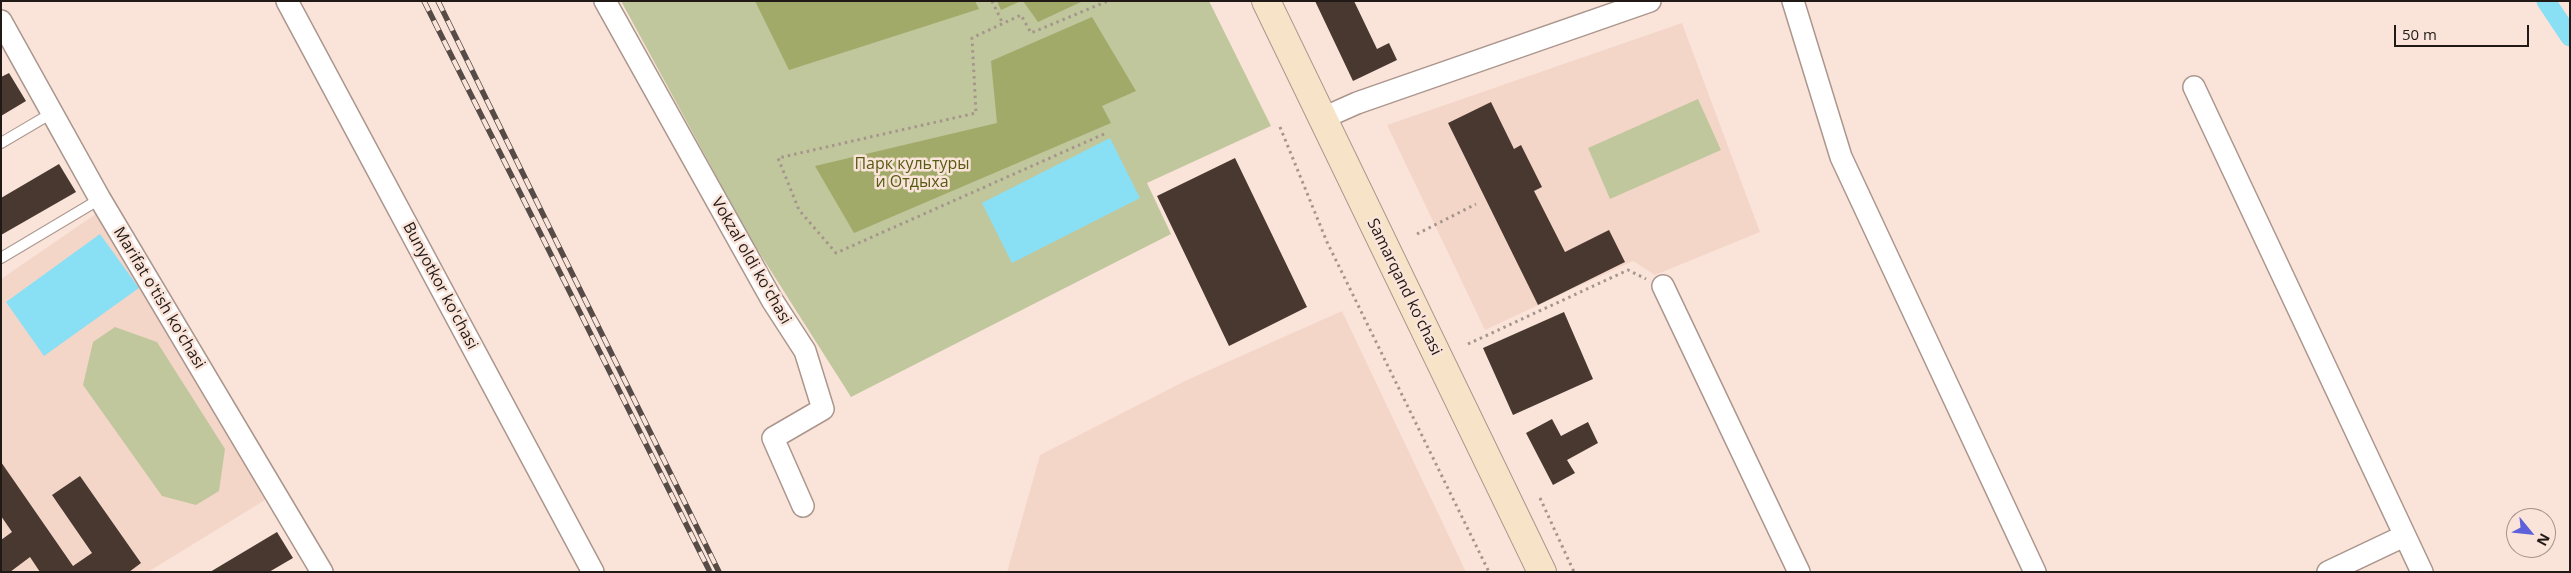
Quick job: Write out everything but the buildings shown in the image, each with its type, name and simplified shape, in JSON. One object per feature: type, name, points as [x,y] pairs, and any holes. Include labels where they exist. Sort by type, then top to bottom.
[{"type":"main road","name":"Samarqand ko'chasi","points":[[1251,1],[1314,121],[1542,572]]},
{"type":"main road","name":"Samarqand ko'chasi","points":[[1266,1],[1314,121],[1523,572]]},
{"type":"street","name":"Bunyotkor ko'chasi","points":[[287,1],[593,572]]},
{"type":"street","name":"Vokzal oldi ko'chasi","points":[[605,1],[772,300],[805,351],[823,409],[773,438],[803,506]]},
{"type":"street","points":[[1314,121],[1357,103],[1650,1]]},
{"type":"street","points":[[1793,1],[1841,157],[2035,572]]},
{"type":"street","name":"Marifat o'tish ko'chasi","points":[[1,21],[100,200],[322,572]]},
{"type":"street","points":[[2194,87],[2422,572]]},
{"type":"street","points":[[1663,286],[1800,572]]},
{"type":"street","points":[[2328,572],[2404,536]]},
{"type":"lane","points":[[1,143],[52,113]]},
{"type":"lane","points":[[1,258],[100,200]]},
{"type":"path","points":[[992,1],[1003,24]]},
{"type":"path","points":[[1104,134],[836,253],[799,210],[778,158],[976,113],[972,38],[1021,15],[1031,33],[1108,1]]},
{"type":"path","points":[[1280,127],[1327,242],[1489,572]]},
{"type":"path","points":[[1417,234],[1476,204]]},
{"type":"path","points":[[1468,344],[1628,270],[1663,286]]},
{"type":"path","points":[[1540,498],[1574,572]]},
{"type":"shaded area","points":[[1682,23],[1760,232],[1655,275],[1633,261],[1485,330],[1387,125]]},
{"type":"shaded area","points":[[103,209],[265,500],[148,572],[1,572],[1,279]]},
{"type":"shaded area","points":[[1342,311],[1466,572],[1007,572],[1040,455],[1187,380]]},
{"type":"green space","name":"Парк культуры и Отдыха","points":[[621,1],[1209,1],[1271,126],[1147,183],[1171,234],[851,397],[750,238]]},
{"type":"green space","points":[[755,1],[975,1],[979,9],[789,70]]},
{"type":"green space","points":[[997,1],[1021,1],[1001,10]]},
{"type":"green space","points":[[1023,1],[1083,1],[1038,22]]},
{"type":"green space","points":[[1092,17],[1136,91],[1102,106],[1111,123],[854,233],[815,166],[997,123],[991,61]]},
{"type":"green space","points":[[1698,99],[1721,150],[1610,199],[1588,148]]},
{"type":"green space","points":[[115,327],[157,342],[225,449],[219,491],[196,505],[162,496],[83,385],[93,342]]},
{"type":"water","points":[[1110,138],[1140,198],[1012,263],[982,203]]},
{"type":"water","points":[[100,234],[139,288],[44,356],[6,302]]},
{"type":"waterway","points":[[2546,1],[2570,37]]},
{"type":"railway","points":[[424,1],[710,572]]},
{"type":"railway","points":[[438,1],[719,572]]}]
